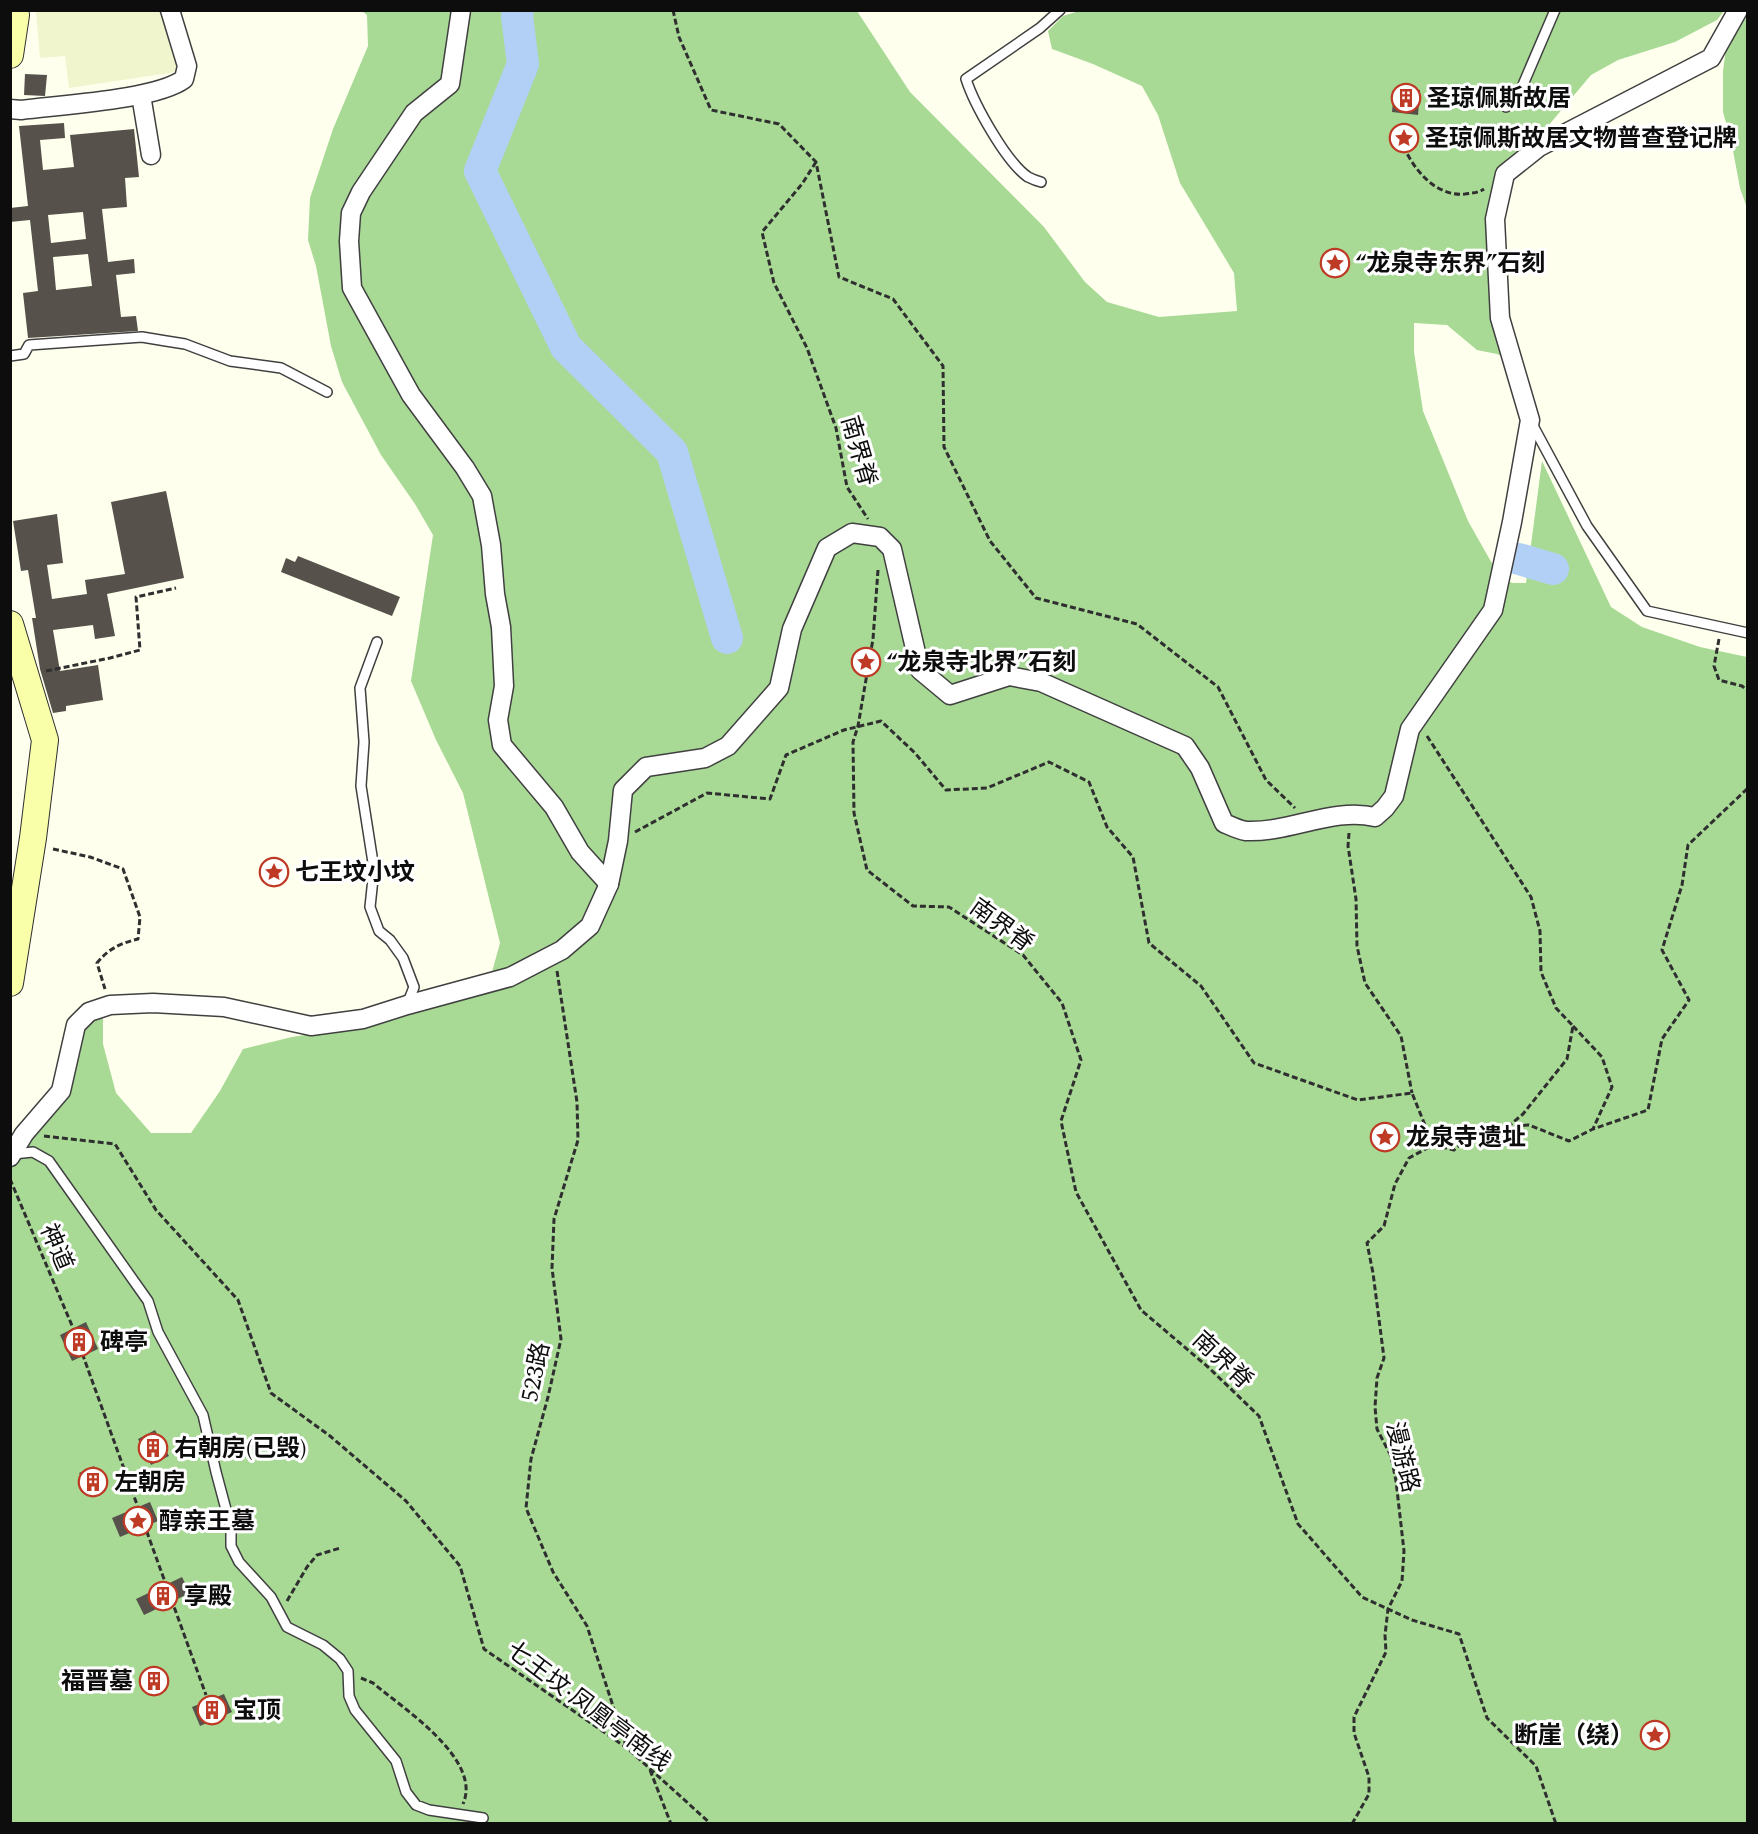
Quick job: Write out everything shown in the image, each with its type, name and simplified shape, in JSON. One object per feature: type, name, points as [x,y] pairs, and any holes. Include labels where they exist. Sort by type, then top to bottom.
[{"type":"street","points":[[10,55],[16,15],[14,10]]},
{"type":"street","points":[[10,109],[21,110],[141,95],[176,86],[184,80],[187,66],[170,10]]},
{"type":"street","points":[[461,10],[450,84],[414,113],[361,192],[351,213],[349,241],[352,288],[411,395],[465,468],[482,496],[491,544],[495,594],[501,627],[504,686],[498,720],[502,745],[554,807],[580,852],[609,884]]},
{"type":"street","points":[[11,1155],[24,1134],[61,1090],[76,1025],[89,1012],[110,1005],[153,1003],[224,1007],[311,1026],[363,1019],[510,977],[562,950],[590,926],[609,884],[618,841],[623,790],[646,767],[705,758],[728,746],[778,688],[792,630],[827,548],[852,533],[880,537],[892,549],[920,670],[950,695],[1008,676],[1041,682],[1185,746],[1200,768],[1224,823],[1245,831],[1278,828],[1359,813],[1375,816],[1394,796],[1410,729],[1493,610],[1512,522],[1530,420],[1500,318],[1494,219],[1505,174],[1539,147],[1711,58],[1738,10]]},
{"type":"street","points":[[141,95],[151,155]]},
{"type":"street","points":[[10,624],[45,740],[32,847],[10,983]]},
{"type":"lane","points":[[1041,182],[1028,177],[1012,162],[972,99],[966,79],[1040,28],[1060,10]]},
{"type":"lane","points":[[1506,107],[1519,94],[1555,10]]},
{"type":"lane","points":[[10,356],[24,354],[29,345],[142,337],[185,344],[230,361],[281,368],[327,392]]},
{"type":"lane","points":[[1530,420],[1587,526],[1647,611],[1748,633]]},
{"type":"lane","points":[[377,642],[360,688],[364,742],[361,786],[374,869],[370,907],[379,931],[390,940],[403,958],[414,987],[407,1005]]},
{"type":"lane","points":[[11,1155],[33,1152],[49,1161],[148,1302],[163,1342],[203,1415],[231,1528],[231,1546],[239,1562],[271,1597],[287,1628],[323,1645],[340,1659],[348,1671],[349,1696],[355,1710],[396,1761],[406,1792],[416,1805],[429,1810],[483,1818]]},
{"type":"path","points":[[673,10],[679,37],[711,110],[779,124],[816,162],[839,277],[893,299],[943,366],[944,447],[990,541],[1036,598],[1137,624],[1218,687],[1266,780],[1309,822]]},
{"type":"path","points":[[1400,138],[1404,150],[1419,172],[1438,189],[1459,195],[1478,192],[1505,174]]},
{"type":"path","name":"南界脊","points":[[816,162],[802,184],[762,232],[774,283],[807,348],[836,428],[847,487],[880,537],[873,639],[858,726],[853,742],[854,813],[867,870],[914,906],[949,907],[1023,955],[1062,1003],[1081,1060],[1061,1121],[1076,1192],[1142,1310],[1208,1366],[1258,1416],[1298,1524],[1362,1598],[1412,1620],[1459,1634],[1487,1718],[1536,1766],[1556,1824]]},
{"type":"path","points":[[26,676],[140,650],[136,597],[176,588]]},
{"type":"path","points":[[1721,627],[1714,666],[1719,680],[1742,686],[1748,691]]},
{"type":"path","points":[[1418,718],[1424,732],[1462,793],[1531,897],[1540,932],[1541,972],[1556,1008],[1602,1057],[1612,1087],[1593,1129]]},
{"type":"path","points":[[618,841],[707,793],[770,799],[786,755],[844,730],[881,721],[915,753],[946,790],[987,788],[1049,762],[1089,782],[1107,827],[1133,857],[1149,943],[1202,986],[1254,1063],[1358,1100],[1412,1093]]},
{"type":"path","points":[[1351,814],[1348,846],[1356,899],[1357,946],[1365,984],[1401,1036],[1412,1093],[1433,1145],[1454,1150],[1482,1128],[1529,1125],[1569,1141],[1593,1129],[1648,1110],[1662,1039],[1689,1000],[1662,950],[1682,885],[1688,846],[1748,788]]},
{"type":"path","points":[[32,847],[62,850],[123,869],[140,917],[138,939],[120,943],[104,955],[98,963],[110,1005]]},
{"type":"path","name":"523路","points":[[562,950],[556,975],[572,1057],[578,1140],[554,1219],[552,1268],[561,1340],[531,1459],[526,1508],[553,1572],[586,1626],[627,1748]]},
{"type":"path","points":[[1509,1126],[1523,1114],[1567,1059],[1573,1026]]},
{"type":"path","name":"七王坟·凤凰亭南线","points":[[24,1134],[115,1144],[156,1210],[238,1300],[271,1393],[330,1436],[406,1501],[460,1566],[484,1648],[627,1748],[711,1824]]},
{"type":"path","name":"漫游路","points":[[1352,1824],[1369,1794],[1369,1778],[1354,1734],[1354,1717],[1386,1652],[1388,1609],[1402,1581],[1404,1551],[1391,1456],[1377,1429],[1375,1407],[1377,1378],[1383,1358],[1367,1243],[1384,1226],[1395,1184],[1409,1158],[1433,1145]]},
{"type":"path","name":"神道","points":[[10,1179],[73,1328],[206,1695]]},
{"type":"path","points":[[277,1609],[289,1599],[307,1567],[317,1555],[340,1548]]},
{"type":"path","points":[[348,1671],[373,1683],[435,1732],[453,1752],[464,1780],[466,1797],[458,1814]]},
{"type":"path","points":[[649,1769],[671,1824]]},
{"type":"green space","points":[[1082,10],[1724,11],[1717,20],[1675,42],[1618,60],[1591,75],[1548,126],[1513,159],[1494,195],[1508,359],[1477,350],[1447,325],[1414,323],[1414,352],[1423,411],[1468,521],[1498,574],[1512,583],[1526,583],[1542,461],[1611,607],[1642,627],[1700,647],[1747,657],[1747,1823],[11,1823],[10,1161],[60,1083],[77,1032],[103,1009],[103,1044],[116,1093],[151,1133],[191,1133],[220,1091],[243,1049],[292,1037],[369,1025],[489,983],[500,943],[463,793],[436,740],[411,681],[433,535],[415,504],[381,455],[342,382],[331,346],[316,266],[308,240],[310,198],[333,129],[368,46],[367,15],[362,11],[857,11],[910,92],[1044,227],[1085,282],[1107,302],[1159,317],[1237,311],[1234,273],[1180,183],[1158,115],[1142,86],[1052,49],[1048,31],[1063,16]]},
{"type":"green space","points":[[36,11],[168,11],[183,71],[69,88],[65,56],[40,58]]},
{"type":"green space","points":[[1747,16],[1747,208],[1740,188],[1723,112],[1723,71],[1726,49]]},
{"type":"building","points":[[25,74],[47,75],[45,96],[24,95]]},
{"type":"building","name":"圣琼佩斯故居","points":[[1394,89],[1420,90],[1418,115],[1392,112]]},
{"type":"building","points":[[64,123],[65,138],[40,140],[43,170],[74,167],[70,135],[134,129],[139,177],[125,178],[127,207],[102,209],[108,262],[134,259],[135,273],[116,275],[121,317],[136,316],[138,331],[28,338],[23,293],[38,291],[30,220],[10,222],[10,208],[28,206],[19,126]],"holes":[[[83,212],[86,239],[51,243],[48,215]],[[88,254],[92,286],[56,290],[53,257]]]},
{"type":"building","points":[[166,491],[184,578],[107,594],[115,636],[95,639],[93,625],[53,630],[60,671],[98,665],[103,700],[66,706],[66,711],[53,713],[40,669],[32,618],[36,618],[28,570],[21,571],[13,521],[57,514],[63,563],[47,565],[52,599],[87,594],[85,580],[125,574],[111,502]]},
{"type":"building","points":[[298,556],[400,597],[392,616],[281,572],[286,558],[295,562]]},
{"type":"building","name":"碑亭","points":[[86,1322],[98,1349],[72,1361],[60,1335]]},
{"type":"building","name":"右朝房(已毁)","points":[[155,1430],[169,1456],[151,1465],[138,1439]]},
{"type":"building","name":"左朝房","points":[[94,1466],[106,1490],[92,1497],[79,1473]]},
{"type":"building","points":[[150,1502],[158,1521],[120,1537],[112,1518]]},
{"type":"building","name":"享殿","points":[[182,1577],[190,1593],[144,1615],[136,1599]]},
{"type":"building","name":"宝顶","points":[[224,1694],[232,1712],[200,1726],[192,1707]]},
{"type":"waterway","points":[[518,10],[523,64],[480,171],[566,347],[672,452],[727,638]]},
{"type":"waterway","points":[[1519,559],[1553,569]]},
{"type":"place","name":"圣琼佩斯故居","points":[[1406,98]]},
{"type":"place","name":"圣琼佩斯故居文物普查登记牌","points":[[1404,138]]},
{"type":"place","name":"“龙泉寺东界”石刻","points":[[1335,263]]},
{"type":"place","name":"“龙泉寺北界”石刻","points":[[866,662]]},
{"type":"place","name":"七王坟小坟","points":[[274,872]]},
{"type":"place","name":"龙泉寺遗址","points":[[1385,1137]]},
{"type":"place","name":"碑亭","points":[[79,1342]]},
{"type":"place","name":"右朝房(已毁)","points":[[153,1448]]},
{"type":"place","name":"左朝房","points":[[93,1482]]},
{"type":"place","name":"醇亲王墓","points":[[138,1521]]},
{"type":"place","name":"享殿","points":[[163,1596]]},
{"type":"place","name":"福晋墓","points":[[154,1681]]},
{"type":"place","name":"宝顶","points":[[212,1710]]},
{"type":"place","name":"断崖（绕）","points":[[1655,1735]]}]
